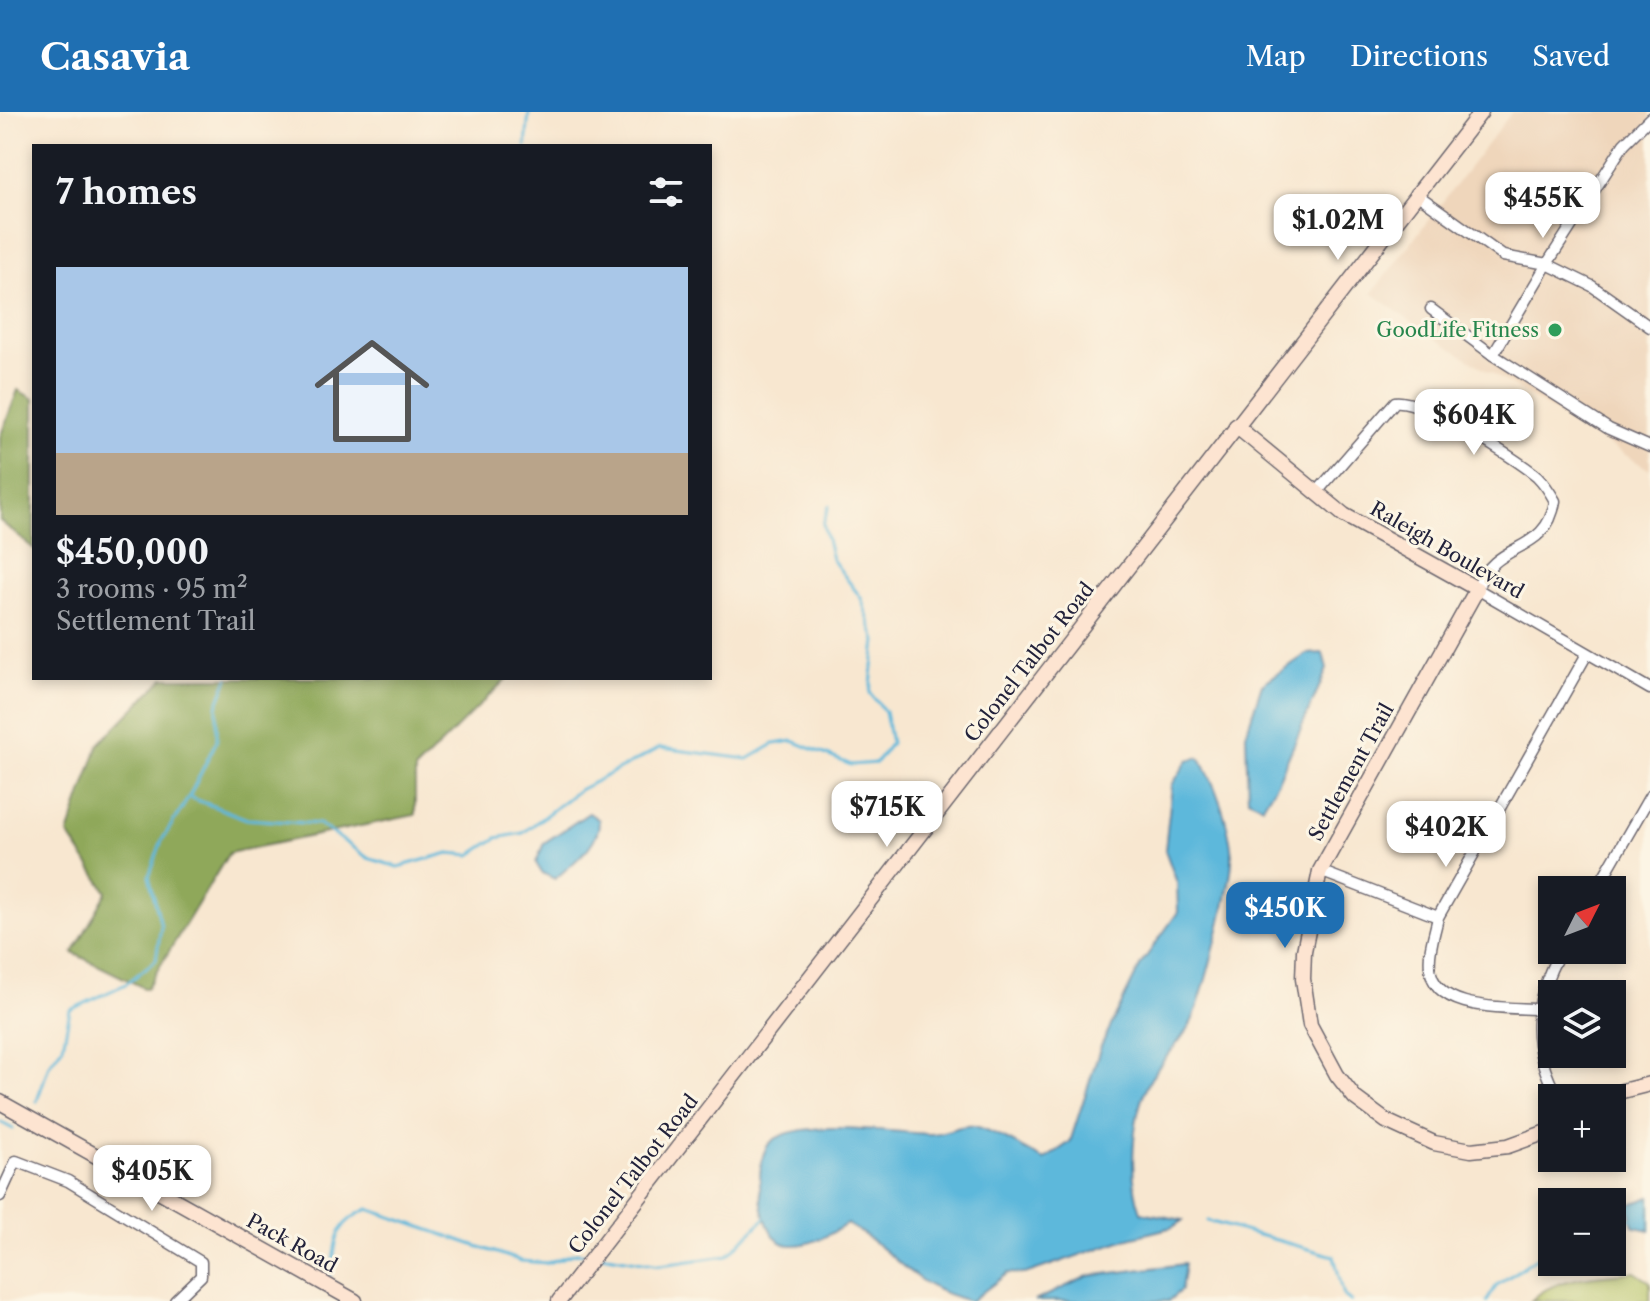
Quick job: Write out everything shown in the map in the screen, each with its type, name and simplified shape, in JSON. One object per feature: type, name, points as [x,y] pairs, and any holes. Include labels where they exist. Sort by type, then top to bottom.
[{"type":"street","points":[[1493,355],[1624,144],[1649,115]]},
{"type":"street","name":"Colonel Talbot Road","points":[[559,1301],[1476,116]]},
{"type":"street","points":[[1415,193],[1503,256],[1547,264],[1592,286],[1650,327]]},
{"type":"street","points":[[1431,309],[1493,355],[1609,429],[1650,447]]},
{"type":"street","points":[[1317,492],[1395,402],[1407,400],[1433,411],[1537,477],[1555,501],[1544,530],[1522,547],[1501,554],[1483,571],[1477,589]]},
{"type":"street","name":"Raleigh Boulevard","points":[[1236,426],[1344,515],[1650,689]]},
{"type":"street","name":"Settlement Trail","points":[[1477,589],[1320,871],[1304,951],[1303,979],[1310,1025],[1337,1075],[1355,1098],[1386,1121],[1421,1137],[1471,1150],[1508,1146],[1538,1135]]},
{"type":"street","points":[[1538,1045],[1538,1009],[1476,1005],[1442,990],[1430,971],[1438,917],[1587,654]]},
{"type":"street","points":[[1604,876],[1650,796]]},
{"type":"street","points":[[1320,871],[1438,917]]},
{"type":"street","points":[[1626,1090],[1650,1084]]},
{"type":"street","name":"Pack Road","points":[[0,1102],[355,1301]]},
{"type":"street","points":[[0,1196],[16,1161],[68,1181],[201,1262],[201,1276],[175,1301]]},
{"type":"shaded area","points":[[1512,112],[1650,112],[1650,470],[1426,333],[1372,293]]},
{"type":"green space","points":[[18,390],[32,398],[32,547],[0,521],[0,437]]},
{"type":"green space","points":[[162,680],[505,680],[415,770],[415,815],[229,853],[146,989],[73,953],[107,892],[68,834],[99,744]]},
{"type":"green space","points":[[1635,1272],[1650,1282],[1650,1301],[1531,1301],[1541,1292],[1566,1281],[1594,1276],[1626,1276],[1626,1273]]},
{"type":"water","points":[[1323,653],[1327,669],[1278,781],[1263,806],[1248,799],[1246,734],[1262,684],[1307,654]]},
{"type":"water","points":[[1199,757],[1216,791],[1228,830],[1232,855],[1228,888],[1217,938],[1192,1021],[1157,1069],[1142,1099],[1135,1131],[1133,1166],[1141,1212],[1183,1220],[1173,1227],[1129,1238],[1025,1274],[1008,1273],[971,1301],[950,1295],[918,1278],[847,1224],[806,1244],[790,1245],[780,1241],[765,1218],[760,1184],[764,1154],[769,1144],[782,1135],[821,1128],[930,1134],[973,1126],[1044,1160],[1070,1142],[1101,1046],[1141,964],[1178,912],[1177,883],[1165,850],[1172,785],[1188,760]]},
{"type":"water","points":[[589,813],[599,820],[590,845],[555,879],[542,873],[536,863],[544,843]]},
{"type":"water","points":[[1650,1197],[1650,1230],[1634,1227],[1629,1205]]},
{"type":"water","points":[[1185,1264],[1181,1290],[1168,1301],[1035,1301],[1088,1276]]},
{"type":"waterway","points":[[526,144],[529,112]]},
{"type":"waterway","points":[[189,797],[247,819],[319,824],[368,858],[398,867],[449,853],[471,855],[497,838],[523,833],[577,791],[660,748],[748,759],[774,744],[793,741],[851,765],[876,763],[891,743],[885,712],[870,693],[876,641],[861,598],[832,559],[823,524],[829,506]]},
{"type":"waterway","points":[[37,1101],[49,1065],[63,1046],[70,1010],[126,984],[156,960],[161,926],[149,876],[162,840],[189,797],[217,740],[217,706],[227,680]]},
{"type":"waterway","points":[[0,1122],[13,1129]]},
{"type":"waterway","points":[[331,1275],[342,1227],[368,1209],[521,1261],[547,1263],[576,1253],[591,1254]]},
{"type":"waterway","points":[[602,1255],[660,1265],[727,1256],[765,1218]]},
{"type":"waterway","points":[[1626,1220],[1632,1219]]},
{"type":"waterway","points":[[1208,1221],[1334,1256],[1344,1296],[1351,1301]]},
{"type":"waterway","points":[[1487,1301],[1497,1285],[1538,1257]]},
{"type":"place","name":"GoodLife Fitness","points":[[1555,330]]}]
